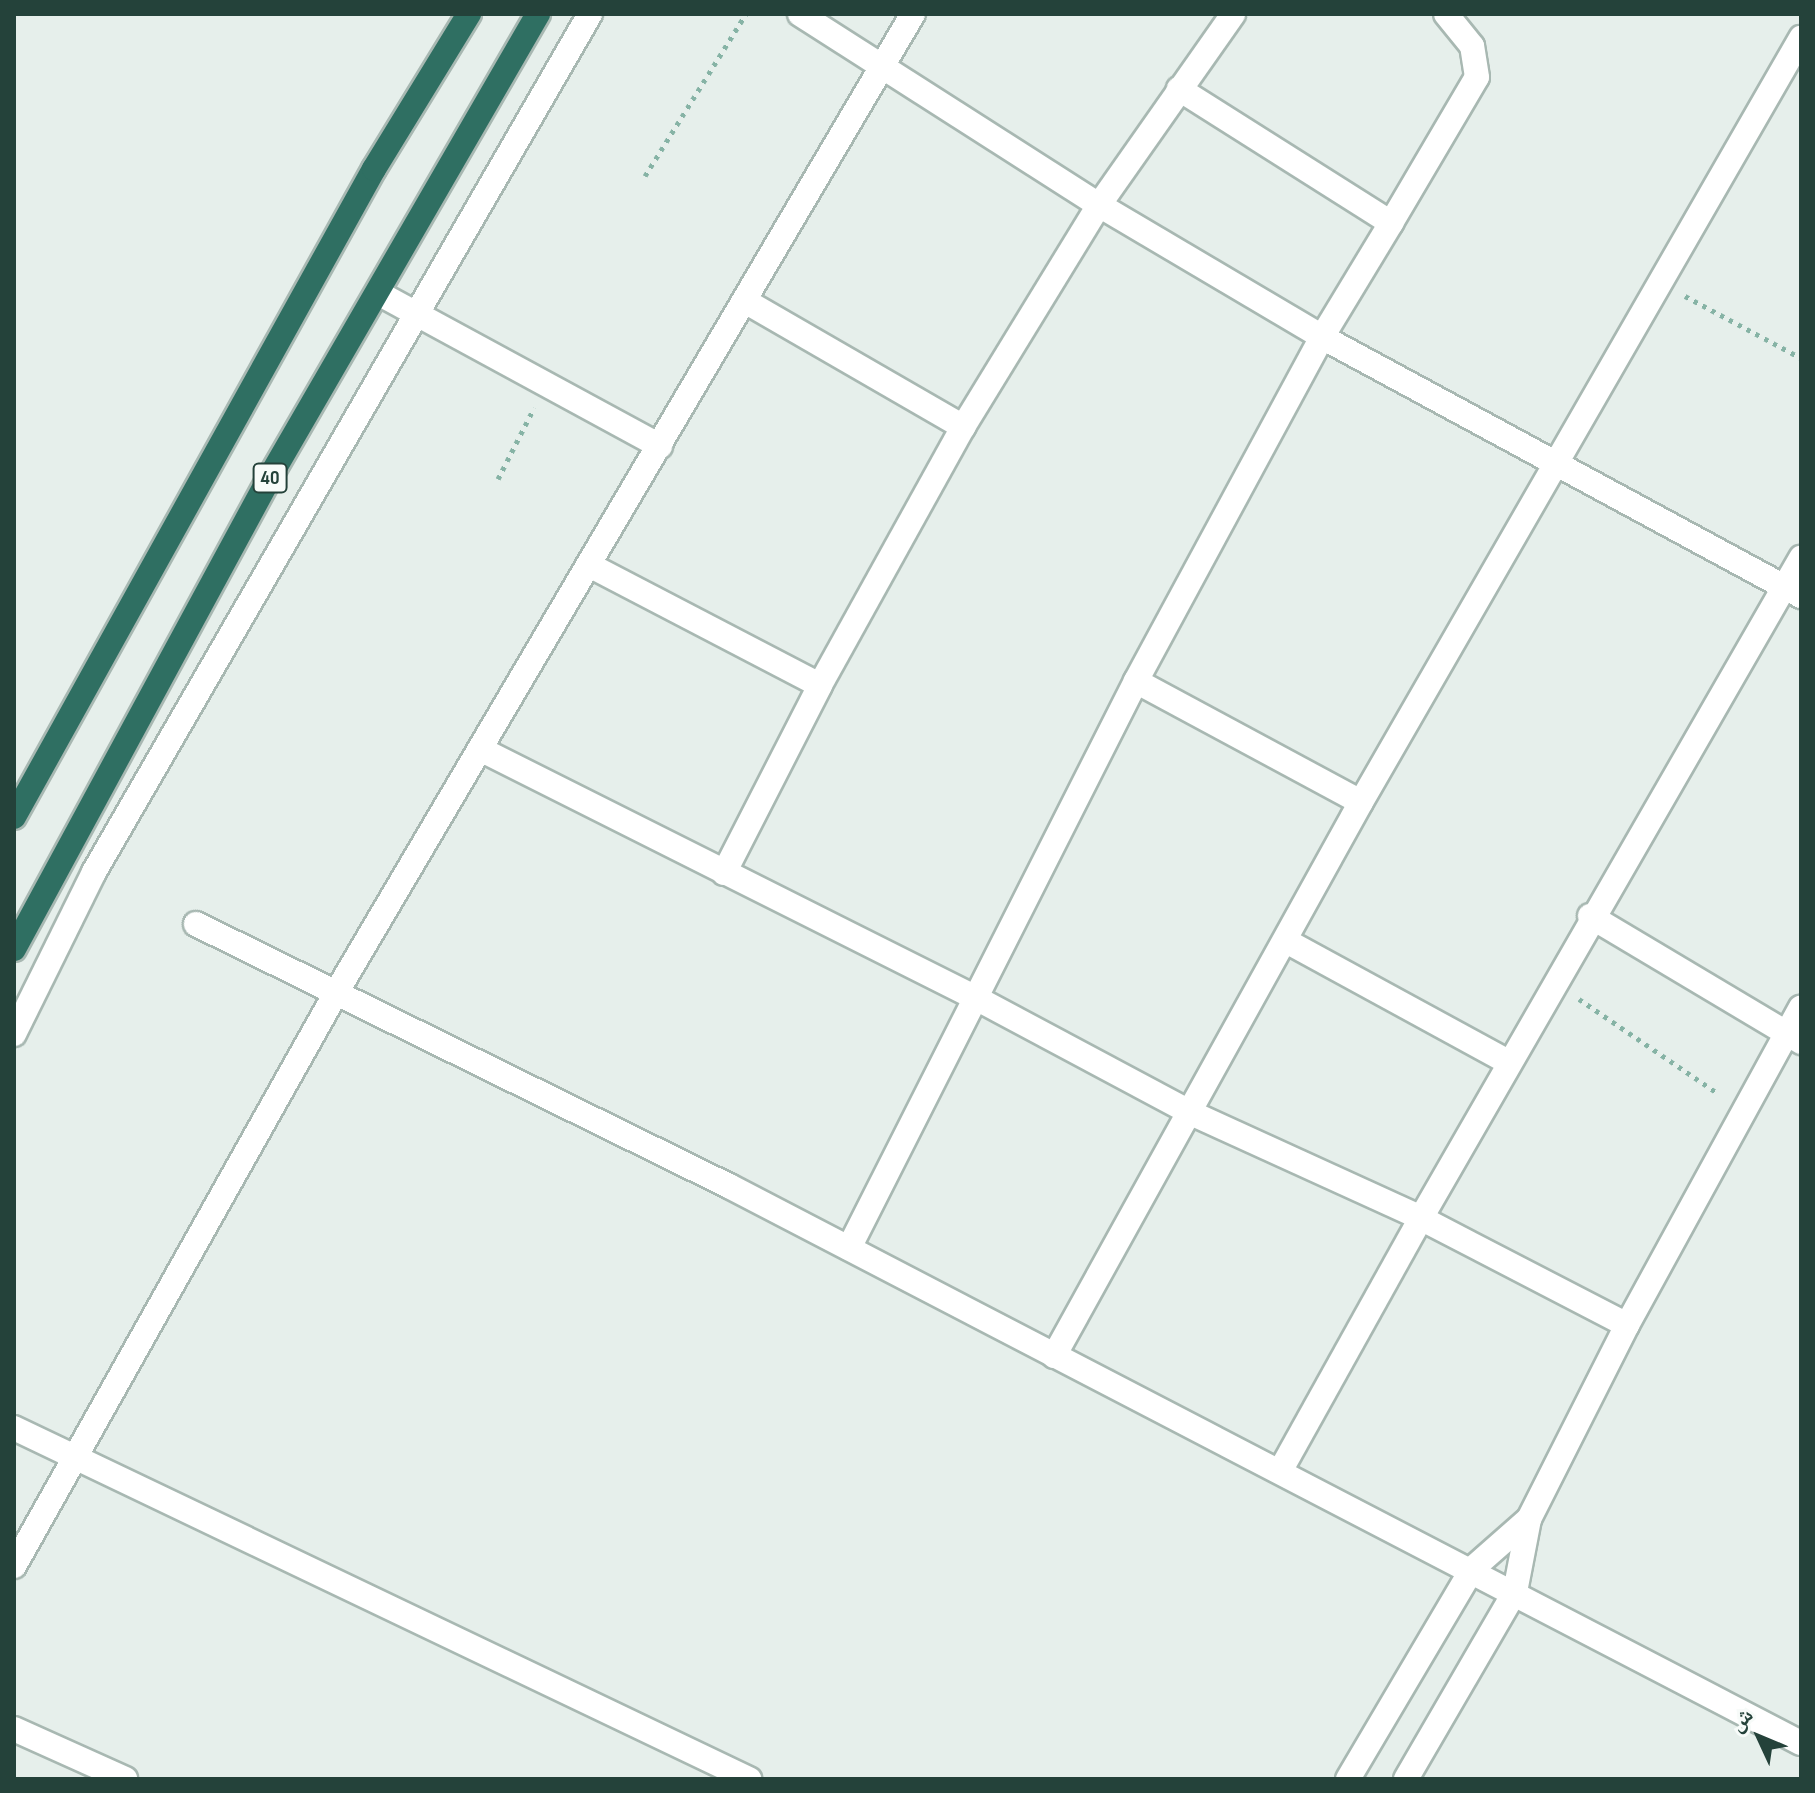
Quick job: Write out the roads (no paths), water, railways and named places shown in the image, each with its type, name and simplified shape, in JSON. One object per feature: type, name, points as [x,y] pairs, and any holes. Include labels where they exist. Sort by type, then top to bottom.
[{"type":"highway","points":[[14,817],[374,169],[469,14]]},
{"type":"highway","name":"40","points":[[14,949],[271,475],[538,14]]},
{"type":"street","points":[[14,1034],[94,872],[420,314],[590,14]]},
{"type":"street","points":[[800,14],[1099,205],[1322,337],[1793,592]]},
{"type":"street","points":[[14,1566],[336,993],[913,14]]},
{"type":"street","points":[[724,873],[820,685],[963,427],[1099,205],[1233,14]]},
{"type":"street","points":[[849,1248],[1136,681],[1322,337],[1477,77],[1472,46],[1446,14]]},
{"type":"street","points":[[1054,1356],[1288,942],[1361,802],[1663,284],[1801,38]]},
{"type":"street","points":[[1179,89],[1391,223]]},
{"type":"street","points":[[378,293],[420,314],[544,387],[660,446]]},
{"type":"street","points":[[745,301],[963,427]]},
{"type":"street","points":[[1280,1471],[1590,916],[1793,592],[1801,558]]},
{"type":"street","points":[[589,565],[820,685]]},
{"type":"street","points":[[1136,681],[1361,802]]},
{"type":"street","points":[[480,749],[976,998],[1191,1113],[1421,1218],[1627,1325]]},
{"type":"street","points":[[1590,916],[1793,1037]]},
{"type":"street","points":[[196,924],[849,1248],[1472,1569],[1801,1743]]},
{"type":"street","points":[[1288,942],[1508,1062]]},
{"type":"street","points":[[1406,1779],[1515,1592],[1529,1519],[1627,1325],[1743,1110],[1793,1037],[1801,1007]]},
{"type":"street","points":[[14,1428],[749,1779]]},
{"type":"street","points":[[1348,1779],[1472,1569],[1529,1519]]},
{"type":"street","points":[[14,1729],[125,1779]]}]
